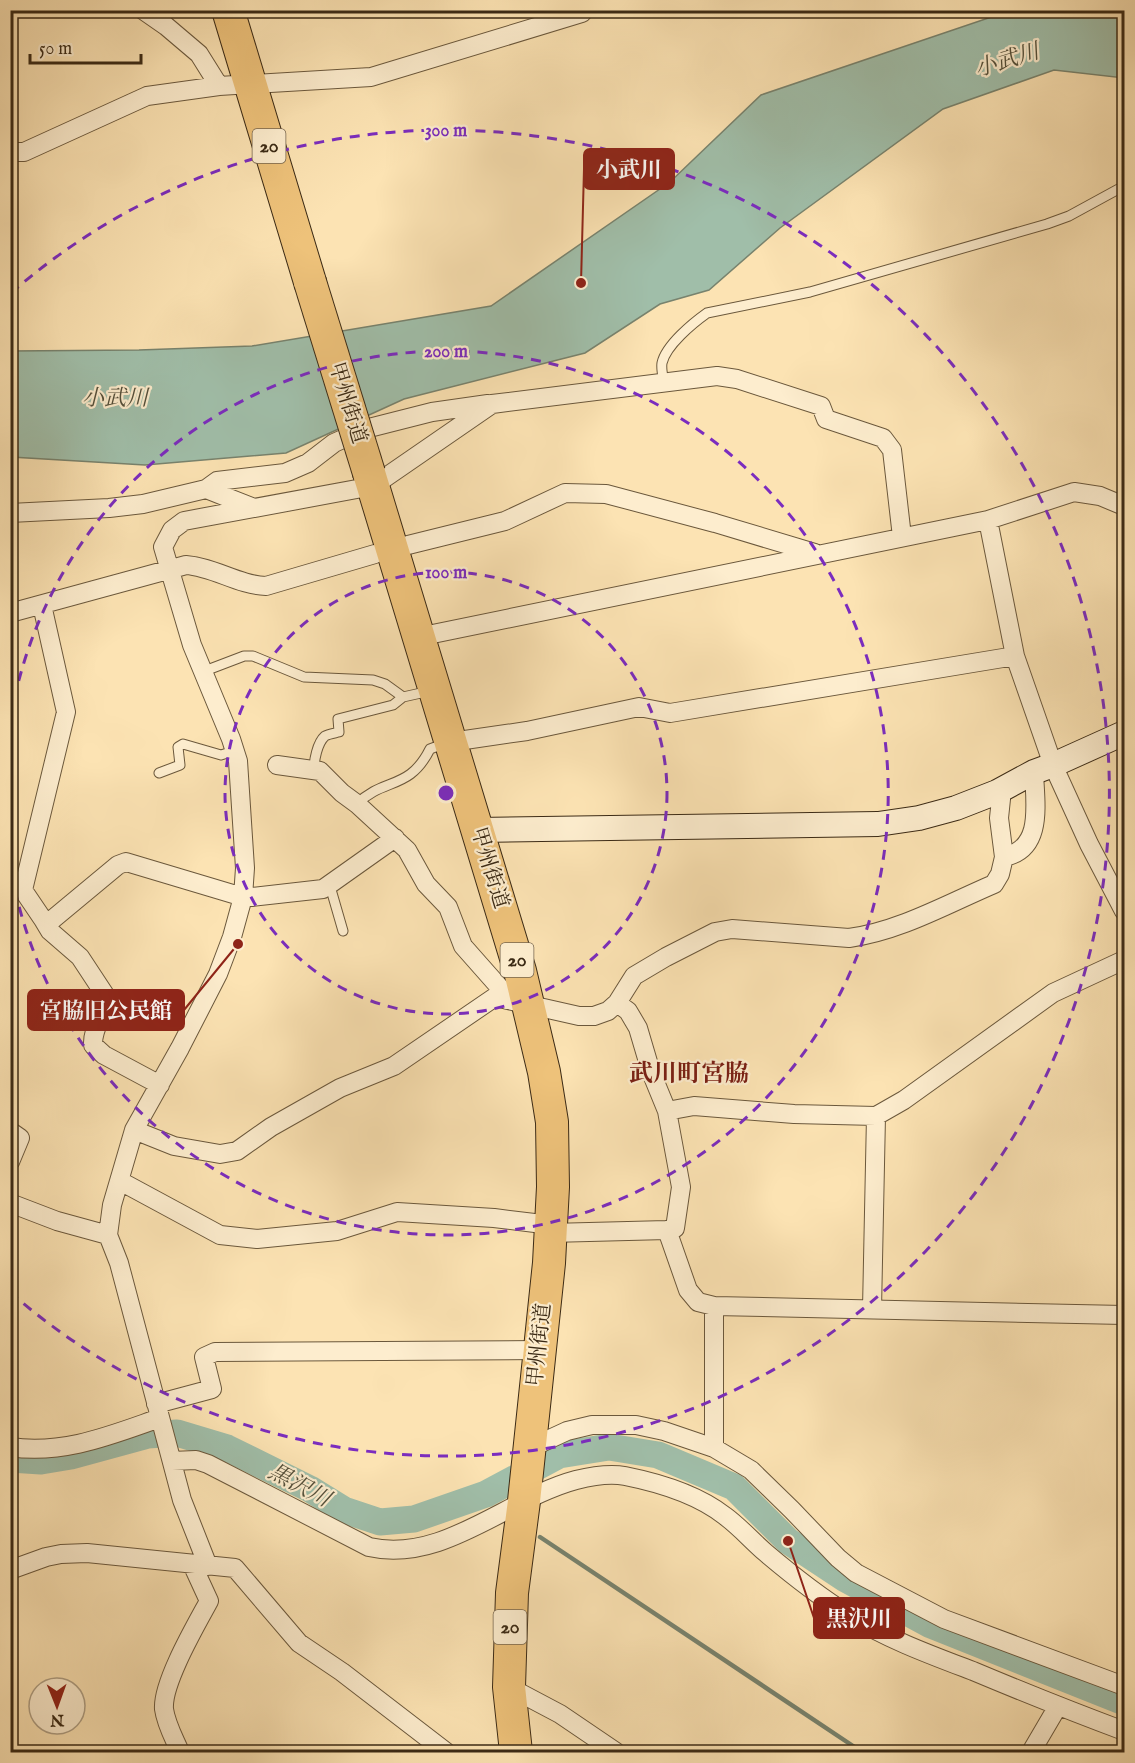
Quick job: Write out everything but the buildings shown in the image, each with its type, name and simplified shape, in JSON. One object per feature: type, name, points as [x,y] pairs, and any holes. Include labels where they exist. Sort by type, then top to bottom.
[{"type":"highway","name":"甲州街道","points":[[228,10],[451,742],[477,830],[518,1002],[544,1072],[552,1122],[551,1229],[524,1502],[512,1593],[509,1687],[515,1752]]},
{"type":"street","points":[[143,10],[199,54],[219,86]]},
{"type":"street","points":[[10,152],[24,152],[147,96],[219,86],[371,77],[582,13],[584,10]]},
{"type":"street","points":[[10,513],[143,504],[206,489],[218,481],[285,473],[308,463],[334,443],[365,429],[432,412],[717,376],[737,379],[821,406],[826,419],[883,438],[892,450],[902,537]]},
{"type":"street","points":[[180,1752],[166,1722],[164,1706],[166,1690],[192,1632],[209,1601],[119,1263],[108,1235],[112,1205],[134,1130],[218,974],[232,938],[243,897],[245,868],[238,761],[192,645],[163,547],[172,530],[184,521],[255,508],[371,480],[492,404]]},
{"type":"street","points":[[206,489],[255,508]]},
{"type":"street","points":[[418,637],[988,520],[1074,492],[1100,496],[1125,506]]},
{"type":"street","points":[[408,545],[505,521],[565,494],[606,494],[715,523],[817,554]]},
{"type":"street","points":[[988,520],[1015,656],[1043,769],[1089,844],[1125,911]]},
{"type":"street","points":[[10,613],[171,571],[186,565],[198,566],[253,585],[266,586],[375,554]]},
{"type":"street","points":[[42,605],[66,712],[17,889],[50,931],[80,957],[107,999],[105,1010],[92,1037],[93,1045],[104,1055],[160,1085]]},
{"type":"street","points":[[451,742],[526,731],[639,707],[670,713],[1015,656]]},
{"type":"street","points":[[477,830],[878,824],[919,818],[956,808],[996,792],[1125,732]]},
{"type":"street","points":[[277,765],[320,771],[395,838],[407,850],[426,884],[448,907],[463,946],[501,989],[518,1002]]},
{"type":"street","points":[[1004,857],[1016,855],[1031,837],[1043,769]]},
{"type":"street","points":[[134,1130],[174,1146],[220,1154],[237,1151],[272,1126],[340,1088],[394,1066],[495,997],[579,1016],[594,1016],[608,1011],[617,1003],[634,976],[715,932],[732,929],[849,938],[868,935],[913,920],[994,884],[1000,874],[1004,857],[999,818],[1001,799],[996,792]]},
{"type":"street","points":[[44,921],[53,919],[118,865],[126,862],[243,897],[315,890],[328,886],[395,838]]},
{"type":"street","points":[[667,1111],[693,1106],[794,1114],[876,1116],[904,1100],[1053,993],[1125,960]]},
{"type":"street","points":[[120,1181],[213,1232],[249,1239],[337,1231],[397,1212],[494,1218],[551,1229],[667,1230],[675,1228],[681,1187],[667,1111],[651,1072],[638,1028],[628,1011],[617,1003]]},
{"type":"street","points":[[872,1310],[876,1116]]},
{"type":"street","points":[[10,1131],[20,1138],[10,1162]]},
{"type":"street","points":[[10,1203],[57,1221],[108,1235]]},
{"type":"street","points":[[667,1230],[688,1290],[698,1302],[714,1306],[1125,1315]]},
{"type":"street","points":[[714,1306],[714,1448]]},
{"type":"street","points":[[10,1447],[38,1450],[70,1447],[160,1417],[212,1389],[204,1358],[215,1352],[540,1350]]},
{"type":"street","points":[[528,1449],[567,1431],[592,1425],[636,1425],[664,1431],[714,1448],[751,1470],[838,1558],[856,1573],[944,1619],[1125,1686]]},
{"type":"street","points":[[171,1458],[208,1464],[381,1550],[419,1547],[443,1541],[558,1485],[596,1475],[622,1476],[665,1486],[694,1497],[725,1516],[813,1592],[851,1617],[916,1649],[1125,1731]]},
{"type":"street","points":[[10,1570],[46,1557],[87,1553],[235,1569],[299,1643],[342,1672],[446,1752]]},
{"type":"street","points":[[509,1687],[560,1714],[616,1752]]},
{"type":"street","points":[[1031,1752],[1058,1706]]},
{"type":"lane","points":[[664,383],[662,364],[665,355],[693,322],[707,314],[810,292],[1047,224],[1069,216],[1125,186]]},
{"type":"lane","points":[[202,672],[244,656],[253,656],[304,677],[373,680],[385,684],[403,697]]},
{"type":"lane","points":[[314,770],[314,762],[322,740],[326,735],[339,732],[338,719],[393,705],[403,697],[435,690]]},
{"type":"lane","points":[[357,804],[366,795],[409,777],[423,764],[430,749],[451,742]]},
{"type":"lane","points":[[159,773],[180,765],[178,747],[183,744],[221,755],[234,751]]},
{"type":"lane","points":[[328,886],[343,931]]},
{"type":"water","points":[[1009,11],[1124,11],[1124,78],[1054,70],[943,109],[780,228],[709,290],[660,304],[585,353],[404,399],[286,453],[145,465],[11,457],[10,351],[252,346],[491,306],[670,182],[761,95]]},
{"type":"waterway","name":"黒沢川","points":[[10,1459],[41,1461],[71,1456],[148,1435],[177,1433],[227,1448],[310,1489],[344,1510],[380,1522],[414,1519],[486,1494],[559,1455],[609,1447],[658,1455],[734,1487],[788,1541],[844,1578],[931,1625],[1124,1702]]},
{"type":"waterway","points":[[486,1494],[495,1500]]},
{"type":"waterway","points":[[540,1537],[862,1752]]},
{"type":"place","name":"小武川","points":[[581,283]]},
{"type":"place","name":"宮脇旧公民館","points":[[238,944]]},
{"type":"place","name":"黒沢川","points":[[788,1541]]},
{"type":"district","name":"武川町宮脇","points":[[689,1074]]}]
